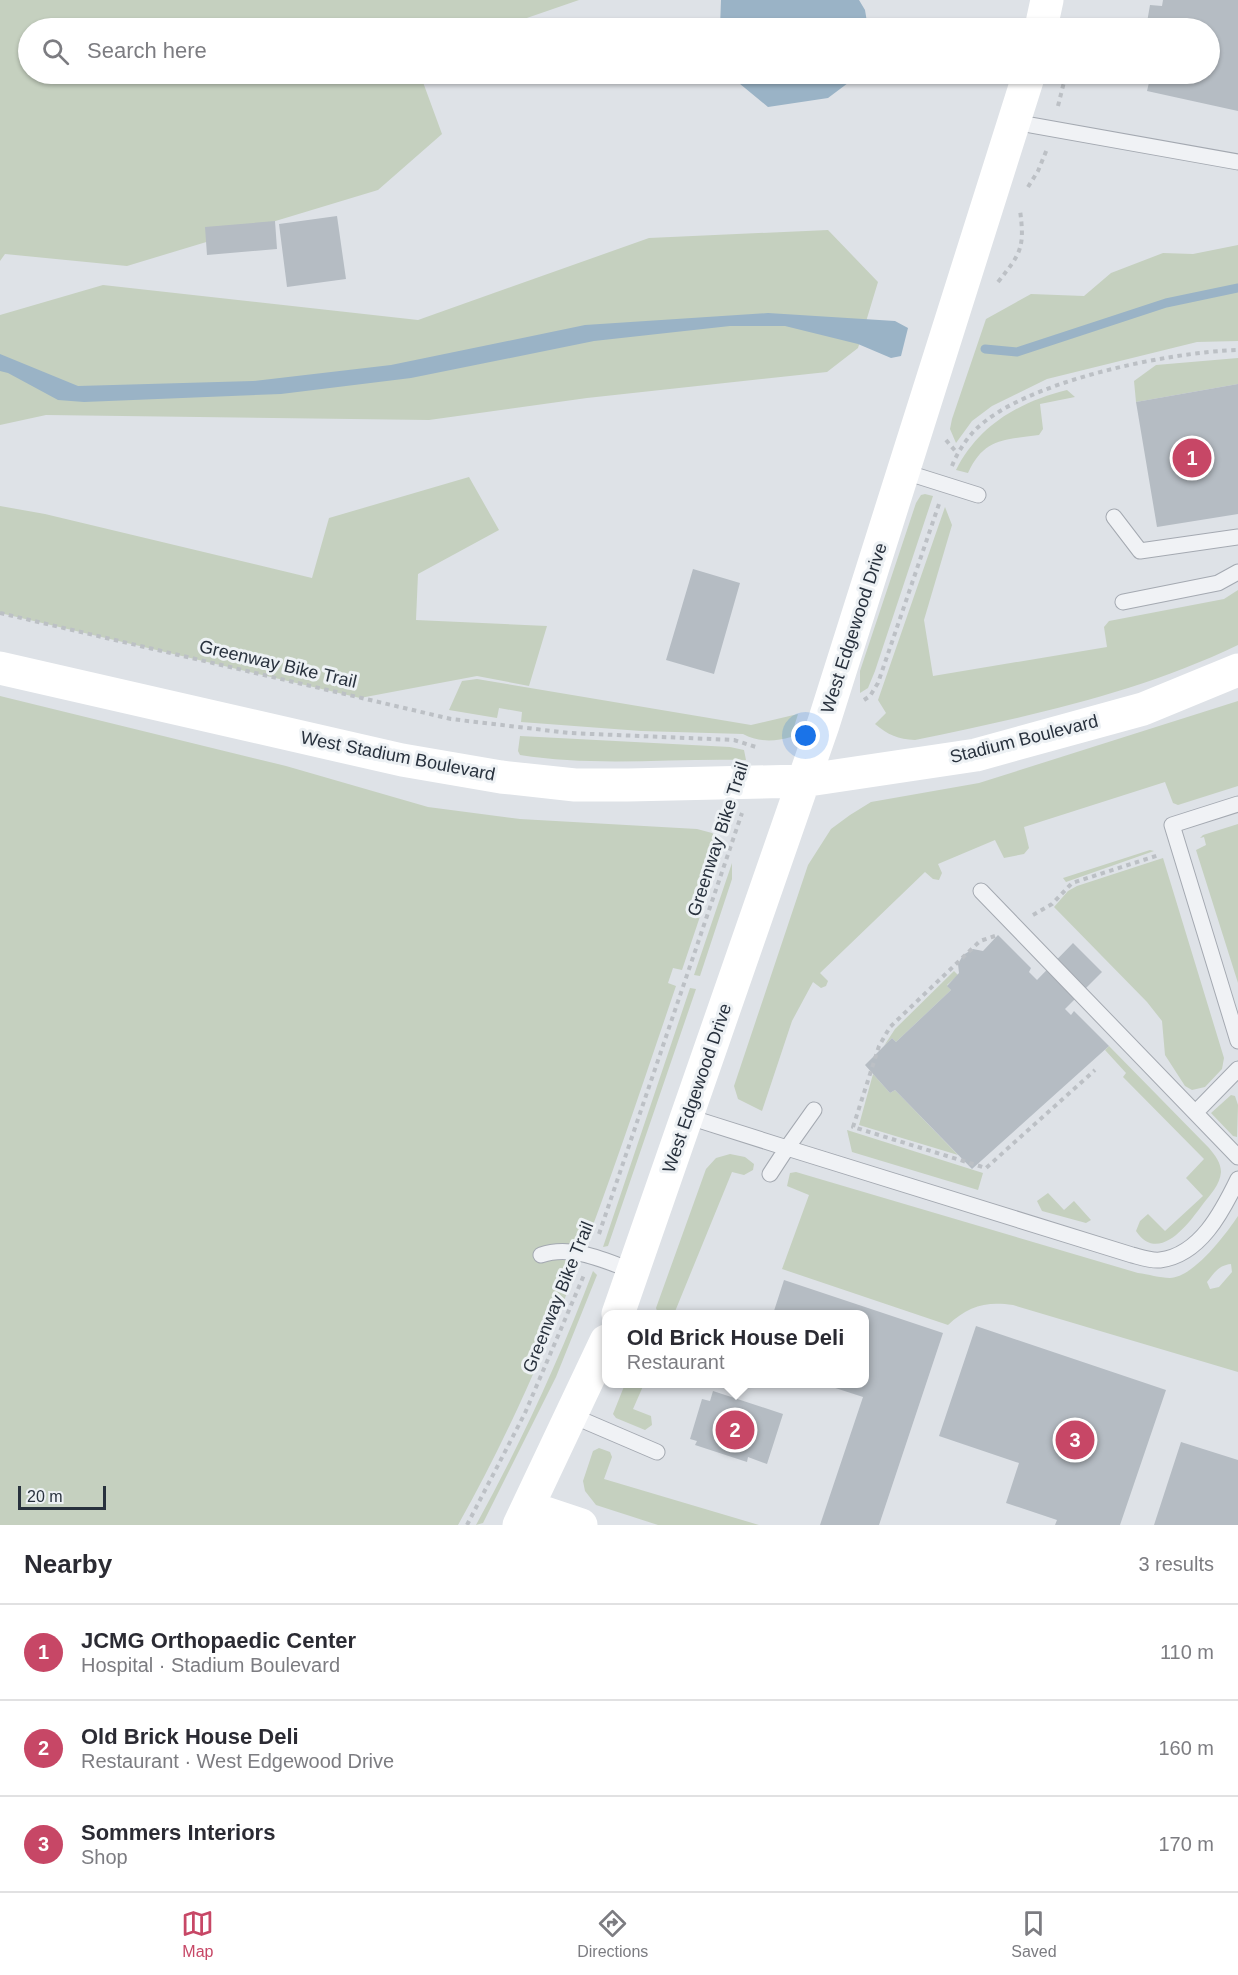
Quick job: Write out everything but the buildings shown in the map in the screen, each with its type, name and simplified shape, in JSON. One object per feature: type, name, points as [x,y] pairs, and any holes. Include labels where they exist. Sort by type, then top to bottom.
[{"type":"main road","points":[[1043,18],[1047,0]]},
{"type":"main road","name":"West Edgewood Drive","points":[[619,1310],[802,781],[904,472],[1026,84]]},
{"type":"main road","name":"West Stadium Boulevard","points":[[0,668],[402,760],[501,777],[575,785],[802,781]]},
{"type":"main road","name":"Stadium Boulevard","points":[[802,781],[976,755],[1143,708],[1238,670]]},
{"type":"main road","points":[[581,1525],[524,1516],[602,1350]]},
{"type":"lane","points":[[1014,122],[1238,162]]},
{"type":"lane","points":[[904,472],[978,495]]},
{"type":"lane","points":[[1113,517],[1140,551],[1238,537]]},
{"type":"lane","points":[[1123,602],[1218,583],[1238,572]]},
{"type":"lane","points":[[1238,804],[1172,825],[1238,1041]]},
{"type":"lane","points":[[981,891],[1238,1157]]},
{"type":"lane","points":[[1196,1112],[1238,1069]]},
{"type":"lane","points":[[770,1174],[814,1110]]},
{"type":"lane","points":[[686,1116],[1132,1255],[1158,1260],[1188,1251],[1222,1211],[1238,1179]]},
{"type":"lane","points":[[541,1255],[556,1249],[591,1257],[634,1271]]},
{"type":"lane","points":[[573,1416],[657,1452]]},
{"type":"path","points":[[951,468],[957,453],[975,431],[994,416],[1048,388],[1155,358],[1238,350]]},
{"type":"path","name":"Greenway Bike Trail","points":[[0,614],[451,719],[569,734],[734,740],[762,749],[591,1257],[562,1332],[525,1413],[467,1525]]},
{"type":"path","points":[[1095,1070],[986,1168],[853,1127],[875,1057],[890,1027],[980,941],[1052,904],[1072,883],[1179,849]]},
{"type":"green space","points":[[0,0],[579,0],[527,18],[18,18],[18,84],[424,84],[442,134],[378,190],[127,266],[5,254],[0,261]]},
{"type":"green space","points":[[828,230],[878,282],[858,348],[827,372],[587,398],[429,420],[46,415],[0,425],[0,315],[103,285],[418,320],[649,238]]},
{"type":"green space","points":[[1238,245],[1238,341],[1197,342],[1047,379],[992,406],[972,421],[956,443],[950,429],[952,419],[986,319],[1031,294],[1084,296],[1111,273],[1163,253],[1193,254]]},
{"type":"green space","points":[[1238,358],[1238,384],[1136,402],[1134,381],[1156,365]]},
{"type":"green space","points":[[1067,390],[1075,397],[1040,404],[1043,429],[1039,435],[996,443],[981,453],[968,473],[956,470],[976,440],[1002,418],[1033,401]]},
{"type":"green space","points":[[469,477],[499,530],[418,574],[416,620],[547,626],[529,686],[477,676],[360,698],[0,613],[0,506],[45,514],[312,578],[329,518]]},
{"type":"green space","points":[[921,495],[933,496],[875,671],[868,688],[860,693],[860,671],[916,503]]},
{"type":"green space","points":[[945,507],[952,525],[924,620],[933,676],[1107,647],[1104,627],[1109,621],[1224,599],[1238,590],[1238,645],[1120,691],[1039,713],[915,740],[889,734],[875,724],[886,713],[878,700]]},
{"type":"green space","points":[[477,679],[751,725],[798,714],[791,737],[766,740],[754,739],[743,734],[641,731],[521,722],[522,712],[499,708],[497,718],[449,710],[462,681]]},
{"type":"green space","points":[[0,696],[286,766],[428,807],[520,819],[697,829],[712,833],[722,841],[720,857],[682,970],[673,968],[668,983],[676,986],[580,1260],[524,1394],[493,1460],[458,1525],[0,1525]]},
{"type":"green space","points":[[1238,701],[1238,786],[1178,805],[1173,803],[1165,782],[1024,827],[1029,848],[1024,854],[1004,858],[995,840],[938,864],[942,873],[939,880],[933,879],[925,872],[820,973],[828,981],[826,986],[821,988],[813,982],[792,1021],[762,1111],[738,1099],[734,1086],[808,865],[831,829],[871,802],[979,783]]},
{"type":"green space","points":[[520,736],[730,747],[744,750],[746,760],[576,761],[548,759],[520,755],[518,751]]},
{"type":"green space","points":[[1238,824],[1238,983],[1196,850],[1206,845],[1204,837],[1200,838],[1203,835]]},
{"type":"green space","points":[[1150,850],[1154,851],[1066,882],[1063,878]]},
{"type":"green space","points":[[1163,858],[1224,1058],[1222,1069],[1205,1087],[1192,1090],[1185,1086],[1165,1055],[1162,1021],[1147,1002],[1054,907],[1068,891],[1077,886]]},
{"type":"green space","points":[[732,863],[732,879],[700,976],[694,975]]},
{"type":"green space","points":[[954,971],[958,975],[947,985],[951,990],[896,1042],[892,1038],[884,1046],[895,1029]]},
{"type":"green space","points":[[690,988],[696,989],[608,1246],[603,1247]]},
{"type":"green space","points":[[1109,1046],[1209,1148],[1220,1165],[1220,1177],[1212,1193],[1182,1230],[1164,1242],[1154,1244],[1145,1240],[1136,1231],[1140,1221],[1148,1214],[1165,1231],[1203,1196],[1186,1178],[1204,1159],[1123,1077],[1126,1073],[1105,1050]]},
{"type":"green space","points":[[873,1074],[890,1093],[895,1090],[958,1155],[859,1125]]},
{"type":"green space","points":[[1231,1095],[1235,1096],[1238,1105],[1237,1137],[1233,1136],[1211,1113]]},
{"type":"green space","points":[[847,1130],[983,1173],[978,1190],[852,1152]]},
{"type":"green space","points":[[730,1154],[745,1157],[754,1164],[753,1170],[744,1175],[732,1172],[676,1310],[657,1310],[706,1169],[716,1158]]},
{"type":"green space","points":[[796,1172],[1138,1273],[1166,1278],[1179,1276],[1199,1263],[1218,1243],[1238,1216],[1238,1372],[1013,1305],[978,1306],[963,1313],[948,1325],[782,1269],[809,1195],[787,1186],[790,1173]],"holes":[[[1231,1264],[1232,1272],[1219,1287],[1210,1289],[1207,1282],[1220,1268]]]},
{"type":"green space","points":[[1048,1193],[1064,1210],[1074,1201],[1091,1220],[1086,1223],[1042,1211],[1037,1201]]},
{"type":"green space","points":[[593,1271],[597,1275],[556,1377],[483,1523],[476,1525],[539,1400]]},
{"type":"green space","points":[[623,1388],[642,1388],[633,1409],[651,1416],[652,1425],[645,1430],[616,1418],[613,1414]]},
{"type":"green space","points":[[599,1448],[610,1452],[612,1457],[604,1479],[759,1525],[658,1525],[596,1505],[585,1491],[583,1481],[593,1451]]},
{"type":"water","points":[[721,0],[859,0],[866,18],[720,18]]},
{"type":"water","points":[[740,84],[847,84],[828,98],[768,107]]},
{"type":"water","points":[[768,313],[895,321],[908,328],[901,356],[891,358],[858,344],[785,326],[730,326],[594,341],[411,378],[281,394],[84,402],[58,400],[0,371],[0,354],[78,386],[253,381],[391,365],[585,325]]},
{"type":"waterway","points":[[985,349],[1017,352],[1166,303],[1238,288]]},
{"type":"place","name":"JCMG Orthopaedic Center","points":[[1192,458]]},
{"type":"place","name":"Old Brick House Deli","points":[[735,1430]]},
{"type":"place","name":"Sommers Interiors","points":[[1075,1440]]}]
